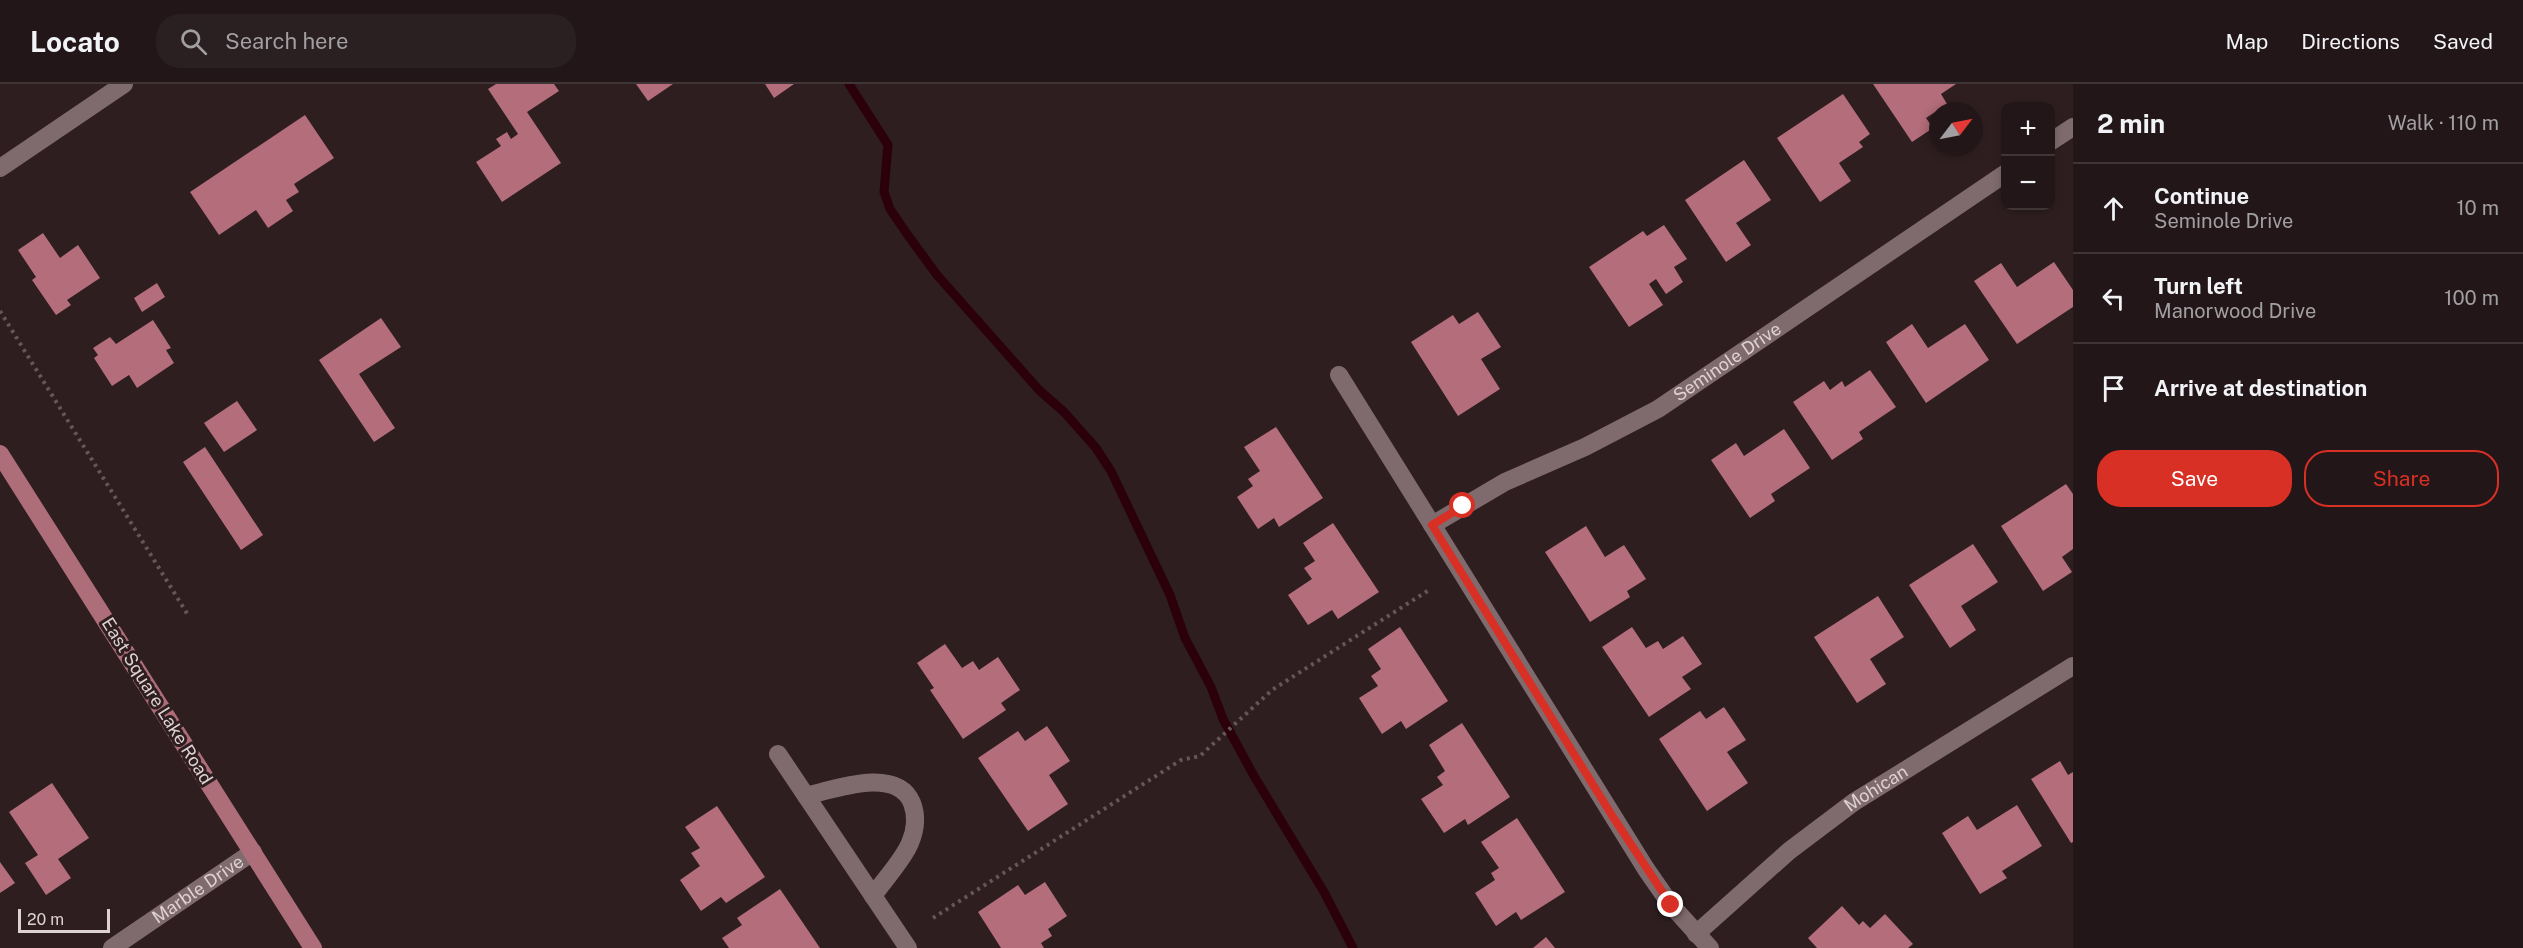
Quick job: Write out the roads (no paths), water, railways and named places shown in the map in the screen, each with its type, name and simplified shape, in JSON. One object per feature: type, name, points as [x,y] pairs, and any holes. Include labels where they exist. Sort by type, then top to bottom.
[{"type":"main road","name":"East Square Lake Road","points":[[0,454],[313,948]]},
{"type":"street","points":[[0,168],[124,84]]},
{"type":"street","points":[[2055,139],[2073,127]]},
{"type":"street","name":"Seminole Drive","points":[[1432,525],[1505,482],[1586,447],[1658,409],[2001,176]]},
{"type":"street","points":[[1339,375],[1646,869],[1671,905],[1710,948]]},
{"type":"street","name":"Mohican","points":[[1696,934],[1821,825],[1884,783],[2073,666]]},
{"type":"street","points":[[778,754],[908,948]]},
{"type":"street","points":[[806,796],[880,782],[894,784],[909,796],[915,812],[915,828],[910,845],[873,896]]},
{"type":"street","name":"Marble Drive","points":[[112,948],[253,852]]},
{"type":"waterway","points":[[849,84],[888,145],[884,192],[890,209],[937,275],[1039,390],[1064,412],[1096,448],[1111,471],[1170,595],[1185,638],[1211,687],[1223,719],[1254,776],[1324,892],[1353,948]]}]
